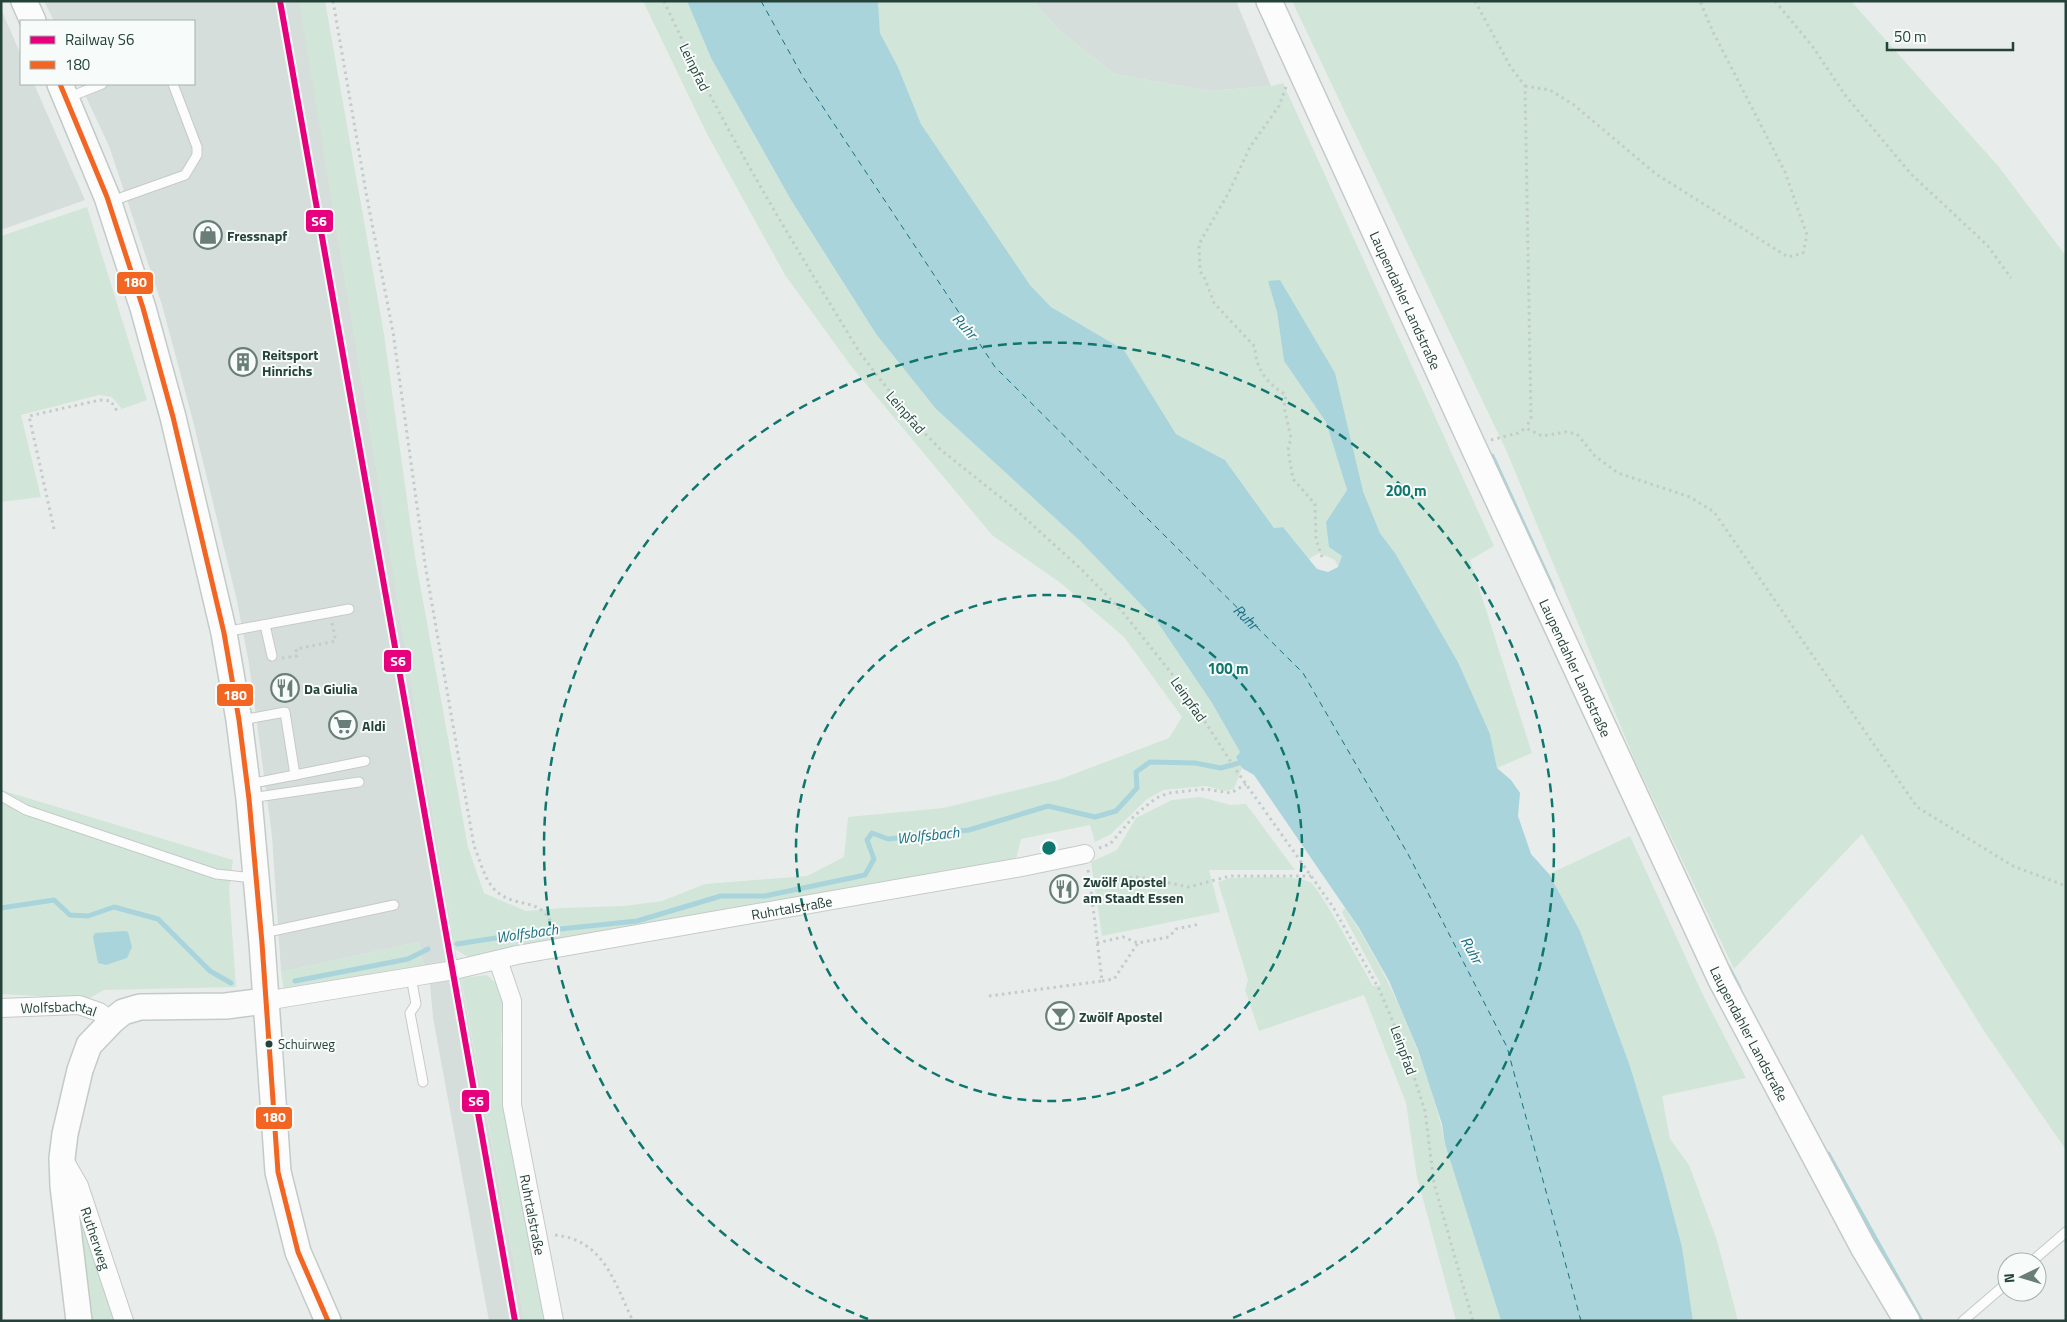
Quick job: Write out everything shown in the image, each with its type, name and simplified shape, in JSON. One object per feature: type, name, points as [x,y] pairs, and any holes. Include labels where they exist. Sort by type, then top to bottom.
[{"type":"main road","points":[[24,1],[33,20]]},
{"type":"main road","name":"Laupendahler Landstraße","points":[[1269,1],[1721,980],[1863,1247],[1906,1321]]},
{"type":"main road","points":[[63,91],[109,202],[140,301],[173,417],[224,632],[239,720],[248,791],[261,933],[278,1172],[286,1211],[298,1252],[328,1321]]},
{"type":"main road","points":[[79,1321],[63,1186],[62,1158],[65,1134],[80,1070],[89,1045],[123,1012],[140,1007],[226,1006],[266,1001]]},
{"type":"street","name":"Ruhrtalstraße","points":[[266,1001],[412,978],[525,953],[1022,867],[1085,854]]},
{"type":"street","name":"Ruhrtalstraße","points":[[498,960],[512,1001],[512,1105],[554,1321]]},
{"type":"street","name":"Wolfsbachtal","points":[[1,1008],[79,1005],[99,1012],[112,1021]]},
{"type":"street","name":"Rutherweg","points":[[62,1158],[79,1186],[124,1321]]},
{"type":"lane","points":[[63,91],[96,85]]},
{"type":"lane","points":[[109,202],[185,176],[197,155],[197,147],[173,85]]},
{"type":"lane","points":[[224,632],[349,610]]},
{"type":"lane","points":[[265,625],[276,657]]},
{"type":"lane","points":[[239,720],[285,712],[295,776]]},
{"type":"lane","points":[[248,791],[295,776],[365,760]]},
{"type":"lane","points":[[248,791],[359,782]]},
{"type":"lane","points":[[1,796],[26,810],[216,874],[256,878]]},
{"type":"lane","points":[[261,933],[394,905]]},
{"type":"lane","points":[[412,978],[416,1004],[410,1014],[423,1082]]},
{"type":"lane","points":[[2043,1252],[2066,1232]]},
{"type":"lane","points":[[1962,1321],[1997,1291]]},
{"type":"path","points":[[333,1],[367,198],[393,332],[426,564],[474,846],[488,880],[496,890],[515,901],[546,912],[551,919],[555,936]]},
{"type":"path","name":"Leinpfad","points":[[664,1],[702,82],[733,140],[860,353],[881,383],[911,419],[941,450],[1014,508],[1102,589],[1184,689],[1229,760],[1333,907],[1379,989],[1406,1052],[1425,1111],[1434,1183],[1473,1321]]},
{"type":"path","points":[[1472,444],[1518,433],[1526,428],[1531,418],[1525,86],[1510,66],[1475,1]]},
{"type":"path","points":[[1525,86],[1550,90],[1574,105],[1656,174],[1760,241],[1788,257],[1803,253],[1807,236],[1785,172],[1713,32],[1700,1]]},
{"type":"path","points":[[1775,1],[1813,47],[1845,95],[1905,167],[1988,246],[2011,278]]},
{"type":"path","points":[[1288,81],[1279,106],[1250,147],[1229,192],[1199,244],[1200,271],[1214,303],[1255,347],[1255,361],[1270,385],[1286,395],[1284,408],[1290,438],[1288,450],[1293,479],[1315,504],[1316,539],[1322,557]]},
{"type":"path","points":[[54,529],[29,416],[100,400],[111,401],[117,411]]},
{"type":"path","points":[[1526,428],[1542,436],[1566,432],[1577,434],[1595,456],[1618,473],[1690,497],[1714,512],[1918,807],[2013,866],[2066,886]]},
{"type":"path","points":[[276,657],[297,656],[296,649],[336,642],[330,613]]},
{"type":"path","points":[[1102,982],[1085,854],[1110,844],[1134,815],[1156,798],[1169,793],[1205,789],[1230,793],[1246,784]]},
{"type":"path","points":[[1090,882],[1139,877],[1188,887],[1230,876],[1311,876]]},
{"type":"path","points":[[1097,943],[1123,937],[1138,943],[1169,937],[1176,929],[1200,924]]},
{"type":"path","points":[[989,996],[1114,979],[1138,943]]},
{"type":"path","points":[[537,1234],[566,1236],[589,1246],[607,1267],[633,1321]]},
{"type":"shaded area","points":[[44,1],[313,1],[326,96],[324,150],[455,949],[525,1321],[489,1321],[433,1018],[430,985],[419,942],[281,972],[272,836],[249,664],[237,601],[193,421],[162,305],[109,146],[80,85],[195,85],[195,20],[54,20]]},
{"type":"shaded area","points":[[1033,1],[1236,1],[1271,86],[1209,91],[1114,74],[1059,30]]},
{"type":"shaded area","points":[[1,9],[20,53],[20,85],[34,85],[85,200],[1,230]]},
{"type":"green space","points":[[299,1],[325,1],[384,334],[415,557],[468,847],[484,893],[526,911],[624,906],[662,901],[705,884],[807,876],[844,857],[848,817],[943,808],[1058,780],[1169,738],[1182,717],[1124,637],[1062,584],[992,535],[851,366],[785,275],[706,132],[643,1],[687,1],[711,58],[791,200],[876,334],[936,409],[1079,540],[1156,620],[1212,703],[1240,752],[1236,757],[1242,768],[1234,789],[1225,791],[1206,786],[1164,790],[1147,799],[1111,834],[1095,842],[1090,825],[1021,839],[1015,863],[471,959],[455,949]]},
{"type":"green space","points":[[878,1],[1033,1],[1059,30],[1114,74],[1209,91],[1271,86],[1283,83],[1494,546],[1470,560],[1532,753],[1497,768],[1490,734],[1458,662],[1395,553],[1380,533],[1280,281],[1268,281],[1277,312],[1284,361],[1326,422],[1347,490],[1326,522],[1342,556],[1338,567],[1335,560],[1319,553],[1309,559],[1283,527],[1274,528],[1225,460],[1176,434],[1124,350],[1051,307],[1030,285],[921,124],[898,67],[880,33]]},
{"type":"green space","points":[[1292,1],[1851,1],[1999,167],[2066,256],[2066,1150],[1984,1031],[1862,834],[1734,969],[1636,763],[1506,450]]},
{"type":"green space","points":[[87,207],[147,400],[122,409],[112,397],[99,395],[21,415],[41,497],[1,502],[1,236]]},
{"type":"green space","points":[[1,790],[233,860],[229,889],[236,987],[104,990],[88,999],[1,994]]},
{"type":"green space","points":[[1200,797],[1231,805],[1246,804],[1295,870],[1209,870],[1220,912],[1102,936],[1091,862],[1117,850],[1136,818],[1172,800]]},
{"type":"green space","points":[[1630,836],[1703,995],[1746,1078],[1662,1096],[1670,1139],[1689,1165],[1717,1240],[1738,1321],[1693,1321],[1682,1247],[1663,1175],[1630,1066],[1580,931],[1549,874]]},
{"type":"green space","points":[[1282,877],[1310,882],[1323,898],[1373,986],[1381,985],[1342,912],[1345,908],[1371,950],[1402,1013],[1420,1057],[1442,1128],[1445,1144],[1501,1321],[1456,1321],[1417,1177],[1406,1103],[1364,995],[1259,1031],[1245,990],[1248,980],[1218,882],[1230,878]]},
{"type":"green space","points":[[419,942],[424,967],[284,991],[281,972]]},
{"type":"green space","points":[[487,975],[500,987],[505,1008],[501,1037],[507,1125],[546,1321],[525,1321],[461,978]]},
{"type":"green space","points":[[75,1205],[115,1321],[90,1321]]},
{"type":"water","name":"Ruhr","points":[[687,1],[878,1],[880,33],[898,67],[921,124],[1030,285],[1051,307],[1124,350],[1176,434],[1225,460],[1274,528],[1283,527],[1317,569],[1328,572],[1338,567],[1342,556],[1329,547],[1326,522],[1347,490],[1326,422],[1284,361],[1277,312],[1268,281],[1280,280],[1335,373],[1363,491],[1380,533],[1395,553],[1458,662],[1490,734],[1497,768],[1511,780],[1520,793],[1518,816],[1531,854],[1549,874],[1580,931],[1630,1066],[1663,1175],[1682,1247],[1693,1321],[1501,1321],[1445,1144],[1442,1124],[1418,1050],[1389,981],[1359,928],[1254,775],[1242,768],[1236,757],[1240,752],[1212,703],[1156,620],[1079,540],[936,409],[876,334],[791,200],[711,58]]},
{"type":"water","points":[[128,932],[132,947],[127,958],[106,965],[98,963],[93,937],[95,933]]},
{"type":"waterway","points":[[1492,456],[1553,589]]},
{"type":"waterway","name":"Wolfsbach","points":[[457,944],[541,931],[637,921],[721,896],[765,896],[865,875],[874,859],[867,840],[872,833],[888,839],[969,830],[1048,806],[1095,817],[1116,811],[1137,788],[1136,772],[1150,762],[1195,763],[1221,768],[1246,761]]},
{"type":"waterway","name":"Wolfsbach","points":[[1,908],[54,900],[70,915],[88,916],[114,907],[158,919],[210,971],[231,983]]},
{"type":"waterway","name":"Wolfsbach","points":[[295,981],[408,959],[428,949]]},
{"type":"waterway","points":[[1728,967],[1739,988]]},
{"type":"waterway","points":[[1828,1154],[1921,1321]]},
{"type":"ferry route","points":[[761,1],[803,77],[995,367],[1303,673],[1408,854],[1507,1047],[1581,1321]]},
{"type":"rail line","name":"S6","points":[[280,1],[515,1321]]},
{"type":"transit line","name":"180","points":[[60,85],[107,197],[143,308],[173,417],[224,633],[239,720],[249,799],[262,943],[278,1172],[298,1252],[328,1321]]},
{"type":"place","name":"Fressnapf","points":[[208,235]]},
{"type":"place","name":"Reitsport Hinrichs","points":[[243,362]]},
{"type":"place","name":"Da Giulia","points":[[285,688]]},
{"type":"place","name":"Aldi","points":[[343,725]]},
{"type":"place","name":"Zwölf Apostel am Staadt Essen","points":[[1064,889]]},
{"type":"place","name":"Zwölf Apostel","points":[[1060,1016]]},
{"type":"place","name":"Schuirweg","points":[[269,1044]]}]
